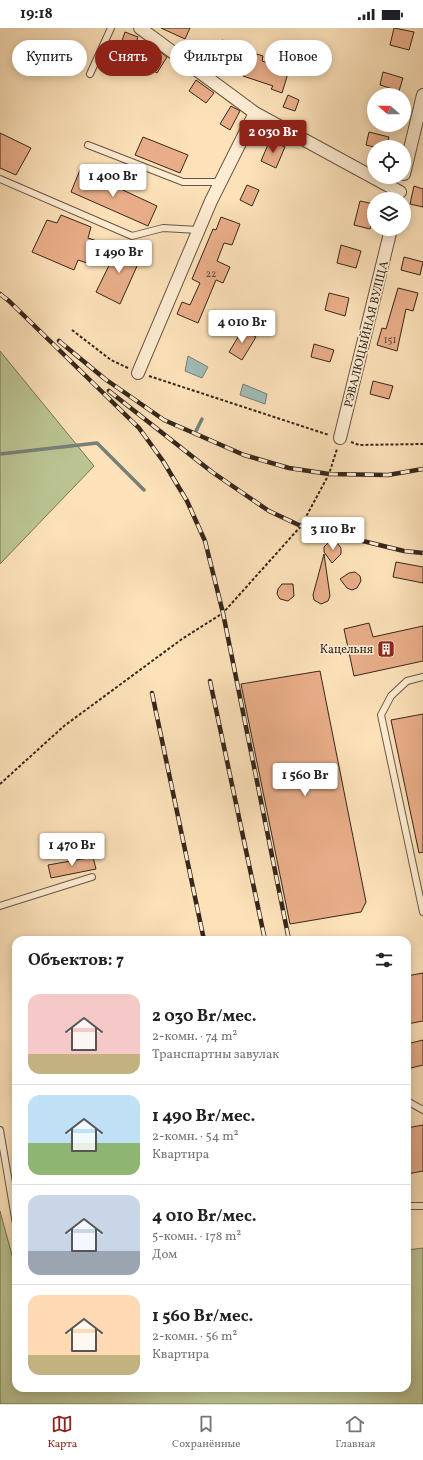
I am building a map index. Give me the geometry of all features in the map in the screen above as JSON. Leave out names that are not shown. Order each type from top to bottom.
[{"type":"street","points":[[140,28],[255,113],[392,192]]},
{"type":"street","points":[[411,146],[423,95]]},
{"type":"street","points":[[138,372],[198,230],[255,113]]},
{"type":"street","name":"РЭВАЛЮЦЫЙНАЯ ВУЛІЦА","points":[[340,438],[389,236]]},
{"type":"lane","points":[[90,74],[111,28]]},
{"type":"lane","points":[[88,145],[183,182],[221,182]]},
{"type":"lane","points":[[0,179],[132,236],[164,228],[198,230]]},
{"type":"lane","points":[[423,677],[408,681],[391,696],[381,715],[423,912]]},
{"type":"lane","points":[[0,906],[92,877]]},
{"type":"lane","points":[[411,1103],[423,1110]]},
{"type":"lane","points":[[0,1130],[12,1200]]},
{"type":"lane","points":[[411,1206],[423,1206]]},
{"type":"path","points":[[72,330],[111,360],[138,372],[359,445],[423,444]]},
{"type":"path","points":[[0,784],[64,726],[182,639],[223,613],[301,526],[329,474],[340,438]]},
{"type":"green space","points":[[0,351],[94,466],[0,564]]},
{"type":"green space","points":[[0,1211],[12,1255],[12,1392],[411,1392],[411,1250],[423,1248],[423,1404],[0,1404]]},
{"type":"water","points":[[188,356],[208,367],[202,378],[185,371]]},
{"type":"water","points":[[243,384],[267,394],[265,404],[240,395]]},
{"type":"building","points":[[161,28],[190,28],[185,39]]},
{"type":"building","points":[[394,28],[414,32],[409,50],[390,45]]},
{"type":"building","points":[[125,32],[138,37],[137,40],[122,40]]},
{"type":"building","points":[[162,53],[167,57],[162,65]]},
{"type":"building","points":[[257,54],[263,56],[262,61],[265,62],[265,76],[287,76],[282,93],[271,89],[273,86],[243,76],[257,76]]},
{"type":"building","points":[[383,72],[403,78],[400,88],[390,88],[380,85]]},
{"type":"building","points":[[196,80],[214,93],[206,103],[189,91]]},
{"type":"building","points":[[288,95],[299,100],[295,111],[283,107]]},
{"type":"building","points":[[231,106],[240,111],[230,130],[220,124]]},
{"type":"building","points":[[369,132],[389,137],[388,140],[367,140]]},
{"type":"building","points":[[0,133],[31,148],[16,175],[0,168]]},
{"type":"building","points":[[143,137],[188,155],[180,173],[135,155]]},
{"type":"building","points":[[270,140],[285,147],[276,168],[261,161]]},
{"type":"building","points":[[80,170],[157,206],[148,226],[71,192]]},
{"type":"building","points":[[247,185],[259,190],[252,206],[240,200]]},
{"type":"building","points":[[414,186],[423,189],[423,207],[411,204]]},
{"type":"building","points":[[360,201],[367,202],[367,228],[354,225]]},
{"type":"building","points":[[61,215],[91,227],[88,238],[97,241],[87,263],[78,260],[74,270],[32,252],[47,220],[57,223]]},
{"type":"building","points":[[221,217],[240,224],[232,245],[224,243],[217,261],[230,267],[223,283],[216,280],[198,323],[177,314],[182,302],[190,305],[200,283],[192,279],[213,229],[216,230]]},
{"type":"building","points":[[119,245],[142,255],[120,304],[96,292]]},
{"type":"building","points":[[341,245],[361,251],[356,268],[337,263]]},
{"type":"building","points":[[404,257],[423,262],[420,275],[401,270]]},
{"type":"building","points":[[398,288],[418,293],[413,311],[406,309],[397,351],[377,345],[382,328],[386,329]]},
{"type":"building","points":[[329,293],[349,298],[345,316],[325,310]]},
{"type":"building","points":[[243,329],[256,337],[242,360],[229,352]]},
{"type":"building","points":[[314,344],[334,350],[330,362],[311,357]]},
{"type":"building","points":[[373,381],[393,386],[389,399],[370,394]]},
{"type":"building","points":[[329,542],[337,543],[341,548],[341,554],[332,563],[324,552],[324,547]]},
{"type":"building","points":[[324,554],[330,596],[328,601],[321,604],[314,600],[313,595]]},
{"type":"building","points":[[396,562],[423,567],[423,583],[393,577]]},
{"type":"building","points":[[355,572],[360,576],[361,581],[357,588],[352,590],[347,588],[340,579],[349,573]]},
{"type":"building","points":[[282,584],[293,584],[294,596],[288,601],[280,599],[277,594],[278,589]]},
{"type":"building","name":"Кацельня","points":[[369,623],[373,637],[423,626],[423,661],[354,676],[344,629]]},
{"type":"building","points":[[320,671],[366,902],[361,912],[290,924],[241,684]]},
{"type":"building","points":[[423,714],[423,852],[419,853],[391,720]]},
{"type":"building","points":[[93,857],[96,869],[51,878],[48,865]]},
{"type":"building","points":[[423,973],[423,1021],[411,1023],[411,975]]},
{"type":"building","points":[[423,1040],[423,1065],[411,1068],[411,1043]]},
{"type":"building","points":[[423,1125],[423,1171],[411,1173],[411,1127]]},
{"type":"waterway","points":[[196,431],[202,419]]},
{"type":"waterway","points":[[0,454],[97,443],[144,490]]},
{"type":"railway","points":[[0,294],[9,301],[139,428],[163,461],[187,501],[205,541],[223,613],[288,936]]},
{"type":"railway","points":[[59,341],[105,379],[164,420],[244,455],[289,468],[329,474],[388,475],[423,469]]},
{"type":"railway","points":[[109,391],[212,472],[269,511],[301,526],[404,551],[423,553]]},
{"type":"railway","points":[[210,681],[264,936]]},
{"type":"railway","points":[[152,693],[203,936]]},
{"type":"place","name":"Кацельня","points":[[386,649]]}]
